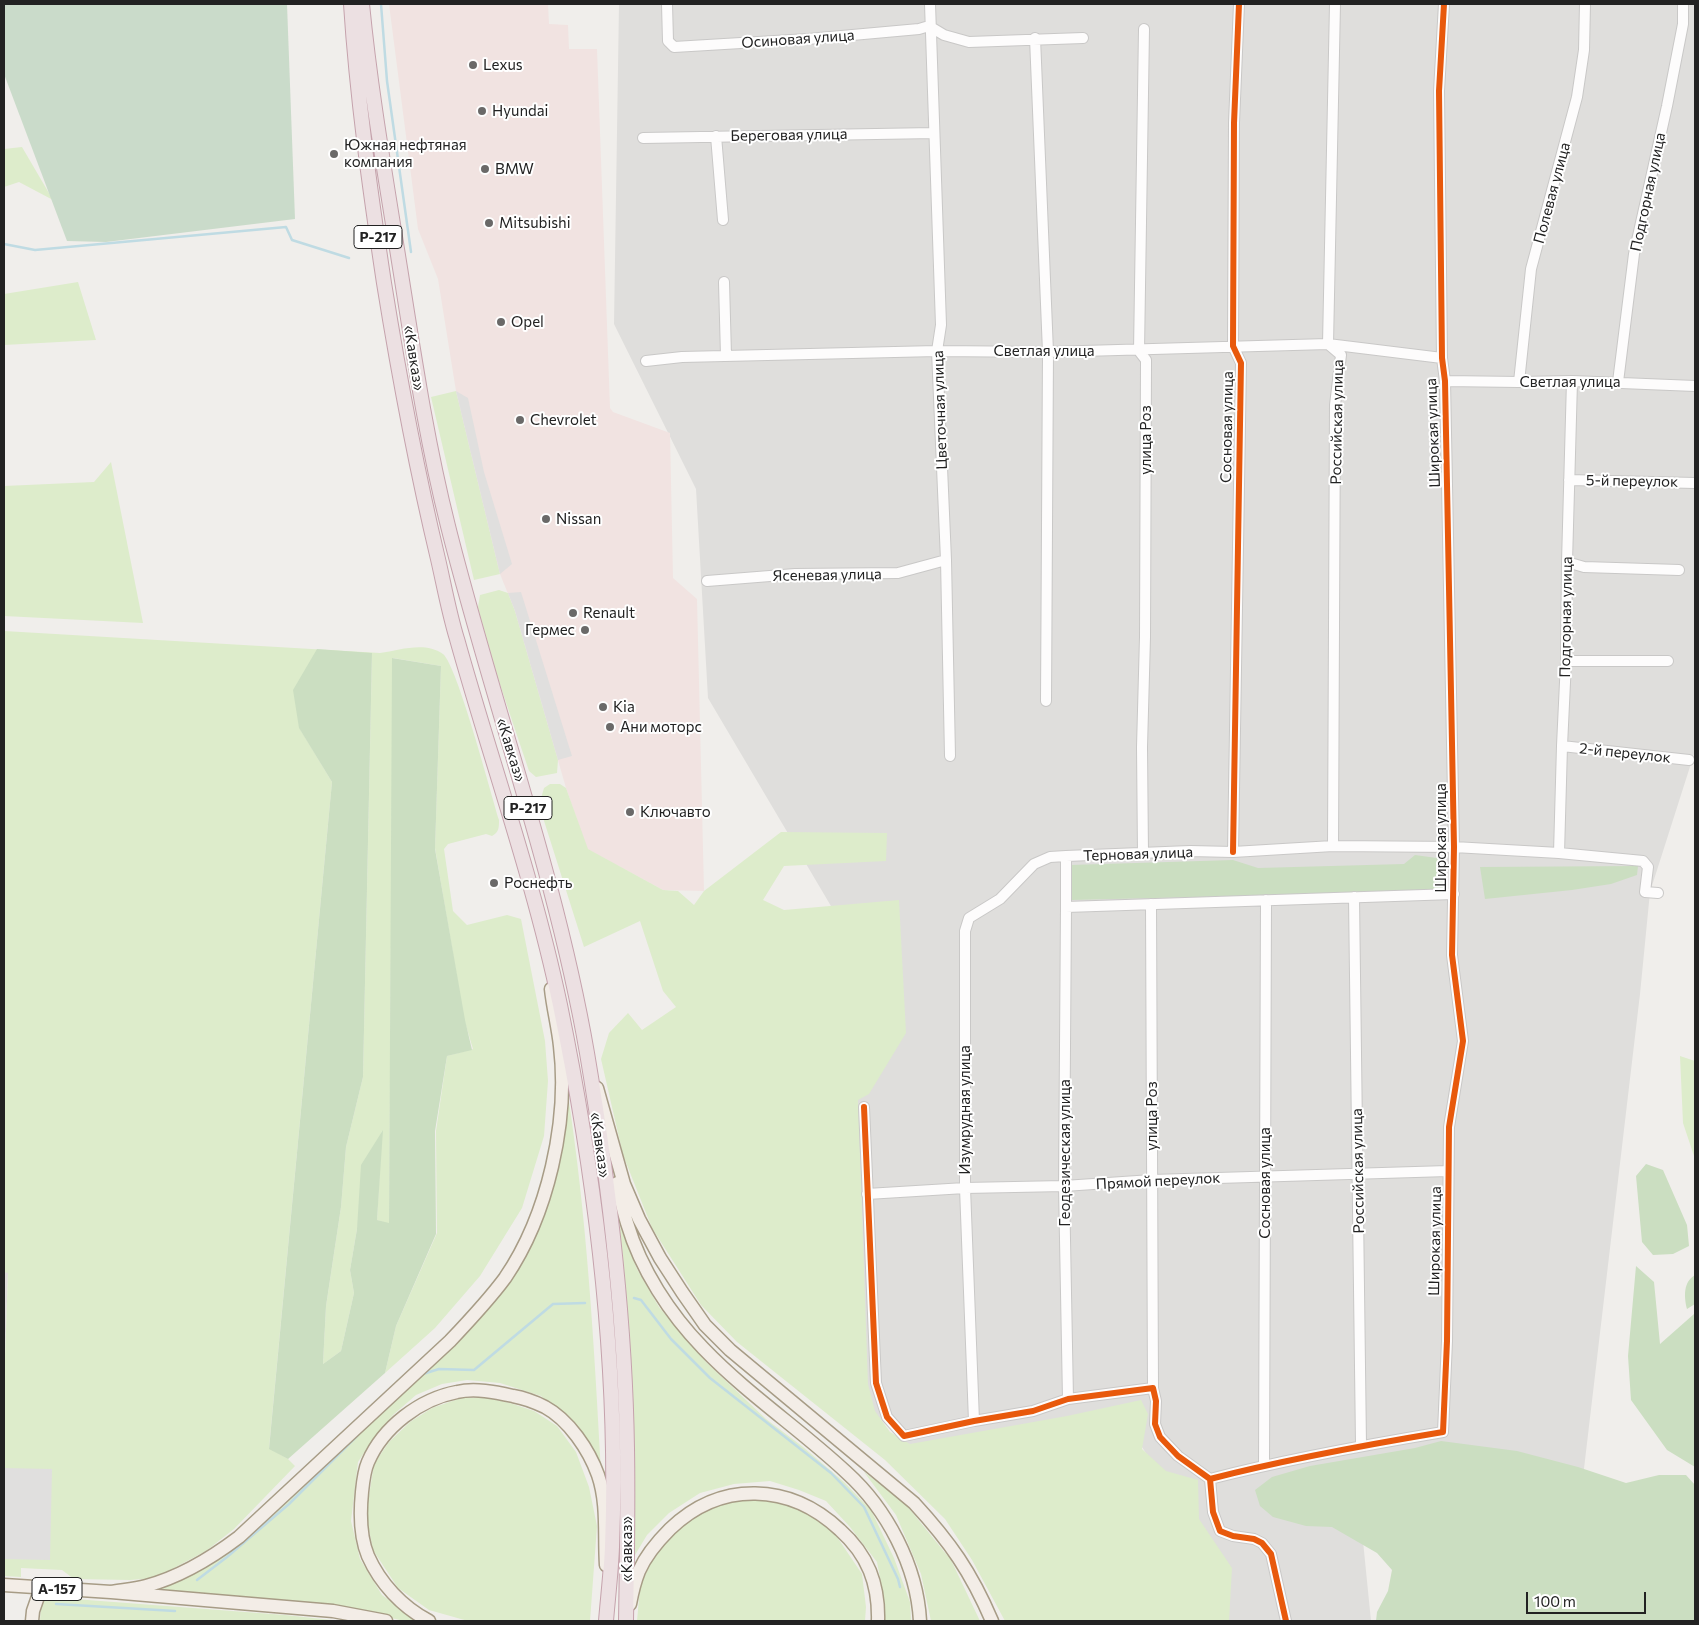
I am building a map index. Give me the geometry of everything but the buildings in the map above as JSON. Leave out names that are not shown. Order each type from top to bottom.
[{"type":"highway","name":"«Кавказ»","points":[[351,4],[361,119],[395,355],[417,469],[456,636],[547,952],[576,1090],[594,1205],[608,1360],[613,1497],[612,1551],[608,1590]]},
{"type":"highway","name":"«Кавказ»","points":[[362,4],[378,129],[419,388],[436,475],[448,527],[549,883],[565,946],[586,1051],[609,1206],[620,1306],[627,1448],[626,1621]]},
{"type":"highway","points":[[434,544],[444,570],[453,606],[459,609],[462,606],[463,600],[449,541],[448,527]]},
{"type":"highway","points":[[501,788],[497,760],[466,655],[468,647],[472,646],[475,651],[491,701],[503,724]]},
{"type":"highway","name":"Р-217","points":[[606,1621],[608,1590]]},
{"type":"main road","points":[[111,1592],[167,1580],[219,1552],[238,1537],[450,1341],[482,1307],[505,1277],[520,1252],[537,1213],[548,1184],[556,1148],[562,1078],[560,1046],[552,1002],[547,952]]},
{"type":"main road","points":[[586,1051],[628,1225],[641,1258],[659,1291],[679,1320],[734,1379],[847,1472],[871,1499],[893,1532],[911,1572],[920,1621]]},
{"type":"main road","points":[[586,1051],[624,1184],[639,1219],[682,1292],[705,1325],[730,1350],[919,1509],[937,1528],[958,1556],[978,1590],[992,1621]]},
{"type":"main road","points":[[428,1621],[395,1597],[368,1555],[362,1531],[361,1504],[363,1480],[367,1463],[379,1443],[394,1426],[424,1404],[440,1396],[458,1391],[494,1392],[526,1399],[546,1408],[573,1433],[598,1475],[604,1500],[608,1590]]},
{"type":"main road","points":[[626,1621],[639,1572],[648,1554],[664,1534],[682,1517],[702,1505],[729,1495],[752,1493],[773,1494],[794,1499],[814,1509],[849,1538],[862,1555],[874,1581],[878,1621]]},
{"type":"main road","name":"А-157","points":[[4,1585],[333,1611],[386,1621]]},
{"type":"main road","points":[[32,1621],[33,1611],[41,1588]]},
{"type":"street","name":"Осиновая улица","points":[[667,4],[668,41],[674,47],[910,30],[929,26]]},
{"type":"street","name":"Цветочная улица","points":[[930,4],[929,26],[941,324],[936,351],[946,560],[950,756]]},
{"type":"street","name":"Сосновая улица","points":[[1233,852],[1240,363],[1233,346],[1234,123],[1239,4]]},
{"type":"street","name":"Российская улица","points":[[1333,846],[1336,405],[1341,355],[1328,344],[1335,4]]},
{"type":"street","name":"Широкая улица","points":[[1210,1479],[1264,1465],[1443,1432],[1449,1126],[1463,1041],[1452,955],[1454,848],[1442,358],[1439,91],[1444,4]]},
{"type":"street","name":"Полевая улица","points":[[1519,382],[1531,269],[1577,97],[1584,50],[1585,4]]},
{"type":"street","name":"Подгорная улица","points":[[1618,382],[1634,254],[1667,106],[1683,24],[1683,4]]},
{"type":"street","points":[[929,26],[944,35],[969,42],[1035,38],[1083,38]]},
{"type":"street","name":"улица Роз","points":[[1143,854],[1142,747],[1145,637],[1146,360],[1139,350],[1144,29]]},
{"type":"street","points":[[1035,38],[1048,352],[1046,701]]},
{"type":"street","name":"Береговая улица","points":[[643,138],[934,132]]},
{"type":"street","points":[[716,136],[723,220]]},
{"type":"street","points":[[724,282],[726,356]]},
{"type":"street","name":"Светлая улица","points":[[646,361],[682,357],[936,351],[1048,352],[1328,344],[1442,358]]},
{"type":"street","name":"Светлая улица","points":[[1444,381],[1572,381],[1695,386]]},
{"type":"street","name":"Подгорная улица","points":[[1559,853],[1566,661],[1572,381]]},
{"type":"street","name":"5-й переулок","points":[[1569,480],[1695,483]]},
{"type":"street","name":"Ясеневая улица","points":[[707,581],[795,574],[898,573],[946,560]]},
{"type":"street","points":[[1567,562],[1584,567],[1679,570]]},
{"type":"street","points":[[1566,661],[1668,661]]},
{"type":"street","name":"2-й переулок","points":[[1562,746],[1689,760]]},
{"type":"street","name":"Терновая улица","points":[[1066,907],[1066,856],[1190,851],[1233,852],[1333,846],[1454,848],[1559,853],[1643,861],[1648,867],[1645,892],[1658,894]]},
{"type":"street","name":"Изумрудная улица","points":[[974,1421],[965,1188],[965,931],[969,918],[1000,898],[1034,864],[1050,857],[1066,856]]},
{"type":"street","points":[[1066,907],[1454,894]]},
{"type":"street","name":"Российская улица","points":[[1354,897],[1361,1446]]},
{"type":"street","name":"Сосновая улица","points":[[1264,1465],[1266,900]]},
{"type":"street","name":"улица Роз","points":[[1151,904],[1153,1388],[1156,1401],[1155,1424],[1160,1437],[1178,1456],[1210,1479]]},
{"type":"street","name":"Геодезическая улица","points":[[1066,907],[1064,1186],[1068,1399]]},
{"type":"street","points":[[864,1107],[876,1383],[887,1417],[904,1436],[1033,1411],[1068,1399],[1153,1388]]},
{"type":"street","name":"Прямой переулок","points":[[867,1194],[965,1188],[1064,1186],[1152,1180],[1448,1171]]},
{"type":"street","points":[[1210,1479],[1213,1512],[1220,1531],[1233,1536],[1254,1539],[1262,1543],[1271,1554],[1286,1621]]},
{"type":"shaded area","points":[[389,4],[548,4],[549,24],[568,25],[569,49],[597,49],[610,408],[613,412],[670,433],[673,578],[697,599],[704,891],[663,890],[587,849],[566,788],[515,611],[500,574],[456,391],[438,279],[418,229]]},
{"type":"shaded area","points":[[619,4],[1695,4],[1695,751],[1650,892],[1640,994],[1583,1477],[1355,1461],[1371,1621],[1203,1621],[1172,1494],[1119,1411],[924,1459],[849,1391],[854,945],[708,698],[696,489],[614,324]]},
{"type":"shaded area","points":[[456,391],[468,398],[484,472],[512,564],[500,574]]},
{"type":"shaded area","points":[[521,592],[572,756],[558,760],[515,611],[508,593]]},
{"type":"shaded area","points":[[4,1272],[8,1272],[4,1385]]},
{"type":"shaded area","points":[[4,1468],[52,1469],[50,1560],[4,1559]]},
{"type":"green space","points":[[4,4],[287,4],[295,219],[106,242],[67,241],[4,74]]},
{"type":"green space","points":[[22,147],[53,200],[19,182],[4,187],[4,149]]},
{"type":"green space","points":[[78,282],[96,340],[4,345],[4,294]]},
{"type":"green space","points":[[456,391],[500,574],[474,580],[431,397]]},
{"type":"green space","points":[[111,462],[143,623],[4,616],[4,486],[94,482]]},
{"type":"green space","points":[[499,590],[508,593],[515,611],[558,760],[557,773],[536,777],[529,771],[479,622],[478,607],[480,595]]},
{"type":"green space","points":[[4,631],[380,653],[420,647],[436,650],[443,654],[457,681],[499,820],[498,830],[492,836],[486,834],[448,844],[444,849],[453,911],[467,925],[507,915],[521,919],[545,1041],[548,1081],[544,1136],[522,1208],[480,1276],[435,1328],[385,1373],[396,1326],[437,1233],[436,1131],[447,1056],[473,1049],[464,1019],[435,848],[441,666],[393,658],[389,1224],[377,1220],[382,1131],[357,1229],[350,1270],[354,1293],[341,1351],[323,1364],[326,1306],[341,1207],[346,1147],[363,1077],[372,653],[300,729],[332,782],[269,1448],[288,1459],[295,1466],[234,1529],[206,1551],[155,1578],[130,1580],[74,1579],[62,1570],[21,1568],[21,1577],[4,1576],[4,1385],[8,1273],[4,1272]]},
{"type":"green space","points":[[317,649],[372,653],[363,1077],[346,1147],[341,1207],[326,1306],[323,1364],[341,1351],[354,1293],[350,1270],[357,1229],[361,1165],[383,1130],[377,1220],[389,1223],[392,658],[441,666],[435,849],[472,1050],[447,1056],[435,1131],[436,1234],[396,1326],[385,1373],[288,1459],[269,1449],[332,782],[299,728],[293,690]]},
{"type":"green space","points":[[550,784],[560,784],[566,788],[588,849],[663,890],[678,891],[694,905],[704,891],[781,832],[887,833],[886,861],[784,866],[763,900],[784,910],[899,900],[906,1033],[869,1094],[858,1100],[868,1384],[875,1411],[890,1432],[910,1444],[1067,1416],[1141,1400],[1148,1414],[1142,1449],[1166,1471],[1198,1480],[1199,1519],[1232,1568],[1229,1621],[1005,1621],[972,1560],[945,1519],[885,1460],[737,1342],[701,1305],[652,1228],[623,1155],[601,1059],[609,1033],[628,1013],[642,1030],[676,1007],[663,991],[640,921],[584,947],[539,805],[544,788]]},
{"type":"green space","points":[[1415,855],[1444,859],[1445,891],[1071,900],[1070,865],[1233,860],[1258,868],[1404,864]]},
{"type":"green space","points":[[1638,866],[1637,875],[1611,884],[1485,899],[1480,867]]},
{"type":"green space","points":[[1680,1056],[1695,1061],[1695,1159],[1683,1123]]},
{"type":"green space","points":[[567,1089],[585,1232],[601,1472],[570,1422],[541,1396],[500,1383],[467,1380],[442,1384],[416,1395],[393,1415],[375,1436],[358,1462],[351,1521],[360,1559],[382,1595],[418,1621],[404,1621],[370,1613],[160,1590],[186,1576],[482,1313],[544,1211]]},
{"type":"green space","points":[[1646,1164],[1663,1170],[1687,1225],[1689,1246],[1673,1254],[1653,1255],[1642,1242],[1636,1176]]},
{"type":"green space","points":[[617,1219],[637,1269],[659,1307],[706,1362],[766,1419],[844,1482],[871,1510],[894,1558],[910,1602],[911,1621],[884,1621],[884,1599],[877,1562],[850,1527],[826,1501],[770,1481],[734,1484],[700,1493],[669,1513],[647,1535],[632,1560]]},
{"type":"green space","points":[[1636,1266],[1654,1282],[1660,1344],[1694,1314],[1695,1316],[1695,1467],[1667,1450],[1631,1400],[1628,1356]]},
{"type":"green space","points":[[1695,1275],[1695,1304],[1687,1309],[1685,1300],[1686,1286]]},
{"type":"green space","points":[[461,1398],[488,1398],[534,1411],[557,1426],[576,1452],[589,1487],[597,1526],[590,1621],[468,1621],[429,1610],[398,1588],[373,1550],[366,1515],[374,1464],[389,1442],[410,1422],[432,1408]]},
{"type":"green space","points":[[1441,1441],[1517,1451],[1578,1467],[1626,1483],[1659,1475],[1686,1475],[1695,1485],[1695,1621],[1376,1621],[1377,1612],[1388,1591],[1392,1570],[1377,1553],[1332,1527],[1306,1526],[1273,1517],[1260,1506],[1255,1490],[1272,1477],[1310,1466],[1415,1448]]},
{"type":"green space","points":[[864,1472],[903,1501],[951,1560],[980,1621],[931,1621],[921,1574],[896,1515]]},
{"type":"green space","points":[[769,1496],[802,1509],[831,1528],[862,1574],[866,1607],[865,1621],[637,1621],[640,1587],[652,1559],[674,1527],[733,1498]]},
{"type":"green space","points":[[48,1597],[341,1621],[40,1621],[41,1604]]},
{"type":"waterway","points":[[381,4],[387,81],[411,252]]},
{"type":"waterway","points":[[4,244],[35,250],[286,227],[292,240],[349,258]]},
{"type":"waterway","points":[[634,1298],[641,1300],[671,1339],[710,1378],[831,1473],[864,1507],[900,1587]]},
{"type":"waterway","points":[[423,1374],[439,1369],[474,1370],[553,1304],[585,1303]]},
{"type":"waterway","points":[[197,1580],[289,1504],[357,1436]]},
{"type":"waterway","points":[[56,1604],[175,1611]]},
{"type":"cycle path","points":[[1233,852],[1241,363],[1233,346],[1234,123],[1239,4]]},
{"type":"cycle path","points":[[1210,1479],[1326,1453],[1443,1432],[1447,1341],[1449,1127],[1463,1041],[1452,955],[1454,847],[1445,381],[1442,358],[1439,91],[1444,4]]},
{"type":"cycle path","points":[[864,1107],[876,1383],[887,1417],[904,1436],[1033,1411],[1068,1399],[1153,1388],[1156,1401],[1155,1424],[1160,1437],[1178,1456],[1210,1479],[1213,1512],[1220,1531],[1233,1536],[1254,1539],[1262,1543],[1271,1554],[1286,1621]]},
{"type":"place","name":"Lexus","points":[[473,65]]},
{"type":"place","name":"Hyundai","points":[[482,111]]},
{"type":"place","name":"Южная нефтяная компания","points":[[334,154]]},
{"type":"place","name":"BMW","points":[[485,169]]},
{"type":"place","name":"Mitsubishi","points":[[489,223]]},
{"type":"place","name":"Opel","points":[[501,322]]},
{"type":"place","name":"Chevrolet","points":[[520,420]]},
{"type":"place","name":"Nissan","points":[[546,519]]},
{"type":"place","name":"Renault","points":[[573,613]]},
{"type":"place","name":"Гермес","points":[[585,630]]},
{"type":"place","name":"Kia","points":[[603,707]]},
{"type":"place","name":"Ани моторс","points":[[610,727]]},
{"type":"place","name":"Ключавто","points":[[630,812]]},
{"type":"place","name":"Роснефть","points":[[494,883]]}]
